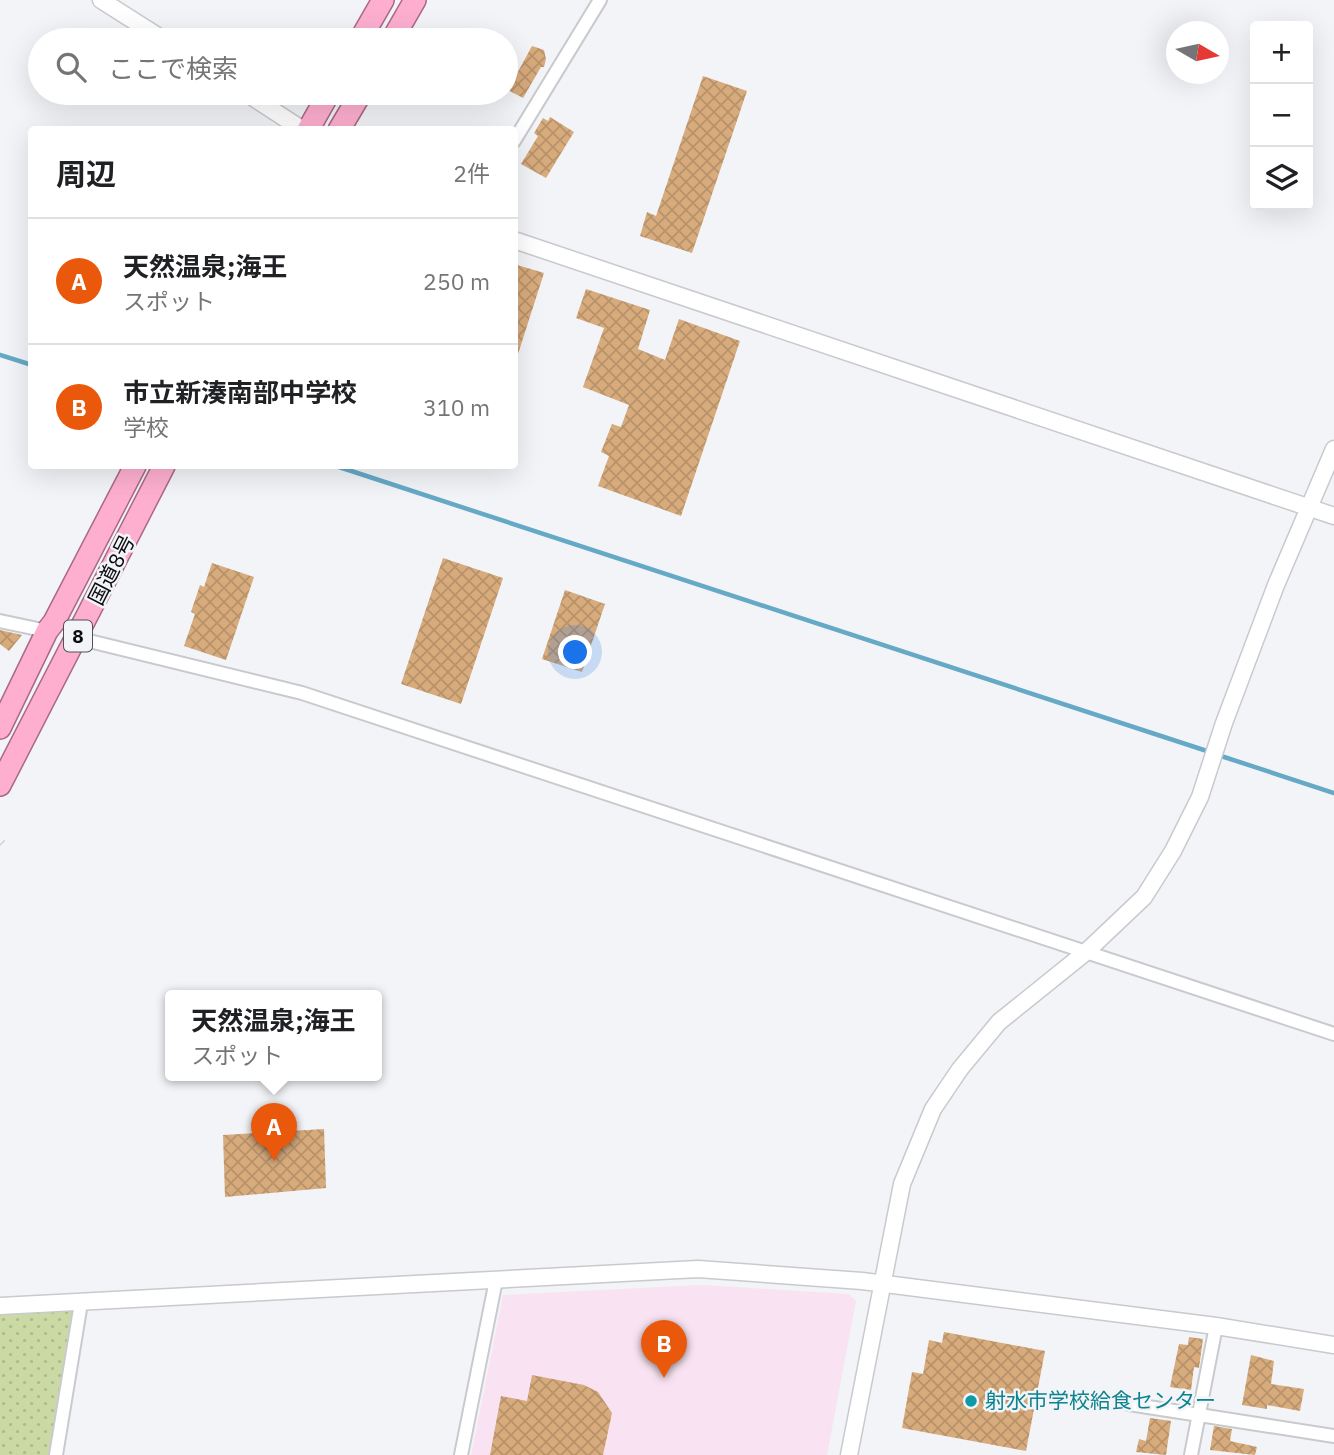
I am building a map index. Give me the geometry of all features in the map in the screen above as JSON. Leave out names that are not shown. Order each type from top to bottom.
[{"type":"highway","points":[[367,28],[383,0]]},
{"type":"highway","points":[[399,28],[415,0]]},
{"type":"highway","points":[[308,126],[322,105]]},
{"type":"highway","points":[[341,126],[354,105]]},
{"type":"highway","name":"国道8号","points":[[0,728],[47,631],[133,469]]},
{"type":"highway","name":"国道8号","points":[[0,785],[162,469]]},
{"type":"highway","name":"8","points":[[0,799],[31,723]]},
{"type":"street","points":[[101,0],[145,28]]},
{"type":"street","points":[[518,134],[600,0]]},
{"type":"street","points":[[265,105],[300,126]]},
{"type":"street","points":[[518,241],[1334,516]]},
{"type":"street","points":[[849,1455],[902,1184],[933,1109],[960,1069],[999,1022],[1086,952],[1144,897],[1173,851],[1199,797],[1276,585],[1334,449]]},
{"type":"street","points":[[0,621],[47,631]]},
{"type":"street","points":[[77,638],[302,693],[1334,1034]]},
{"type":"street","points":[[0,1306],[698,1269],[807,1275],[883,1284],[1216,1326],[1334,1345]]},
{"type":"street","points":[[461,1455],[496,1280]]},
{"type":"street","points":[[56,1455],[81,1303]]},
{"type":"street","points":[[1191,1455],[1216,1326]]},
{"type":"street","points":[[1129,1404],[1334,1436]]},
{"type":"shaded area","points":[[700,1285],[849,1294],[856,1301],[827,1455],[471,1455],[503,1295]]},
{"type":"green space","points":[[75,1308],[49,1455],[0,1455],[0,1310]]},
{"type":"building","points":[[532,46],[544,50],[544,67],[541,67],[523,98],[518,95],[518,72]]},
{"type":"building","points":[[703,76],[747,91],[692,253],[640,236],[647,212],[656,216]]},
{"type":"building","points":[[550,117],[574,132],[546,178],[521,164],[538,136],[534,133],[543,118],[548,121]]},
{"type":"building","points":[[518,265],[544,273],[518,354]]},
{"type":"building","points":[[586,289],[650,310],[638,349],[665,360],[679,319],[740,341],[681,516],[598,486],[609,456],[601,452],[612,424],[621,427],[629,405],[583,387],[604,328],[576,318]]},
{"type":"building","points":[[443,558],[503,578],[461,704],[401,684]]},
{"type":"building","points":[[212,563],[254,577],[226,660],[184,646],[195,614],[191,612],[200,585],[204,587]]},
{"type":"building","points":[[565,590],[605,604],[582,672],[542,659]]},
{"type":"building","points":[[0,630],[22,635],[9,651],[0,644]]},
{"type":"building","points":[[324,1129],[326,1188],[225,1197],[223,1135]]},
{"type":"building","name":"射水市学校給食センター","points":[[944,1332],[1045,1351],[1026,1451],[902,1428],[912,1372],[923,1374],[929,1340],[942,1343]]},
{"type":"building","points":[[1189,1337],[1203,1339],[1199,1368],[1194,1367],[1191,1390],[1170,1387],[1179,1344],[1188,1345]]},
{"type":"building","points":[[1251,1355],[1274,1361],[1271,1384],[1304,1389],[1300,1411],[1267,1405],[1267,1409],[1242,1405]]},
{"type":"building","points":[[532,1375],[584,1385],[598,1392],[612,1413],[603,1455],[490,1455],[501,1396],[527,1401]]},
{"type":"building","points":[[1150,1418],[1171,1421],[1166,1455],[1136,1452],[1139,1439],[1146,1441]]},
{"type":"building","points":[[1214,1426],[1232,1429],[1230,1441],[1257,1447],[1255,1455],[1210,1450]]},
{"type":"waterway","points":[[0,355],[28,364]]},
{"type":"waterway","points":[[345,469],[1210,752]]},
{"type":"waterway","points":[[1218,755],[1334,793]]},
{"type":"place","name":"天然温泉;海王","points":[[274,1161]]},
{"type":"place","name":"市立新湊南部中学校","points":[[664,1378]]},
{"type":"place","name":"射水市学校給食センター","points":[[971,1401]]}]
